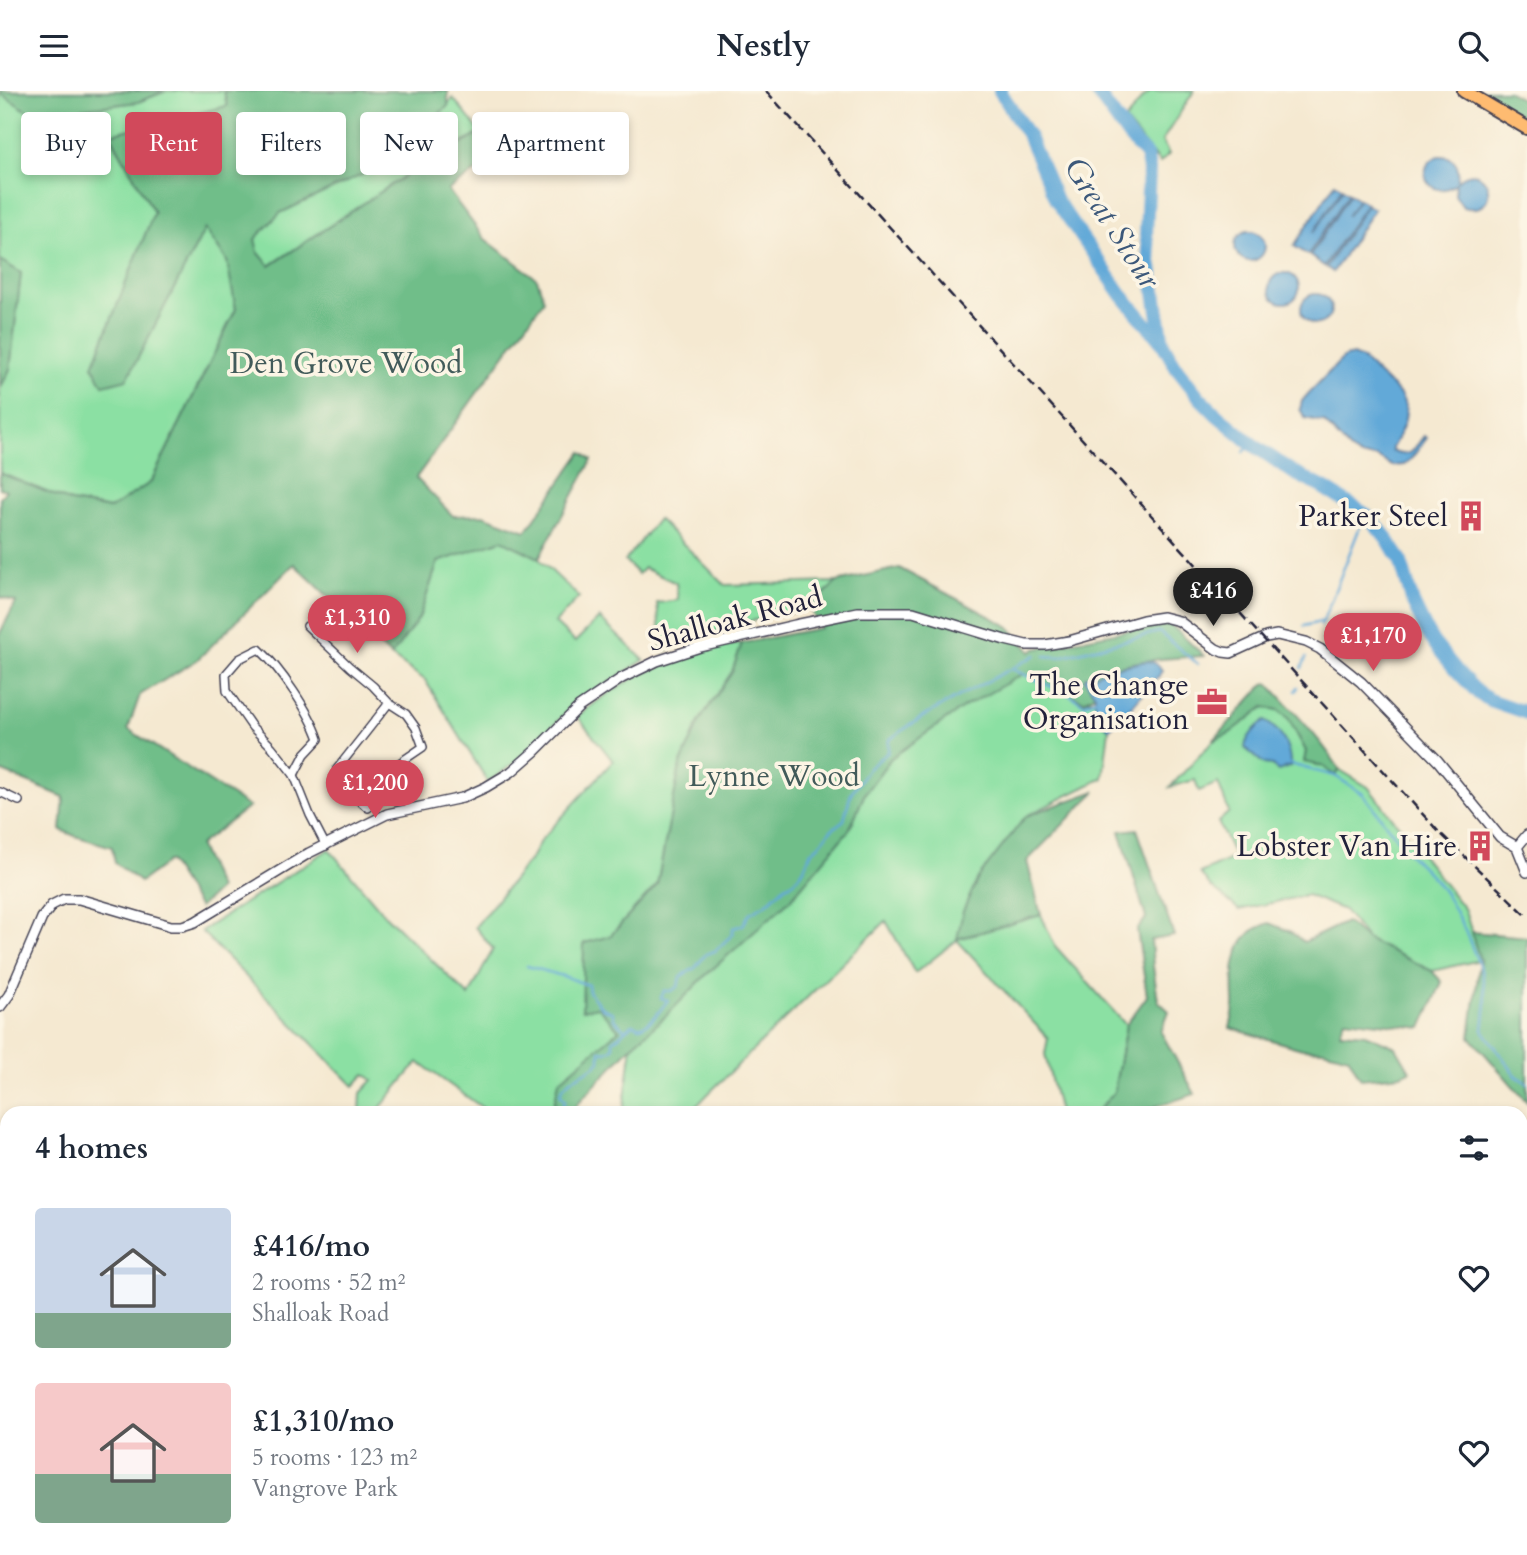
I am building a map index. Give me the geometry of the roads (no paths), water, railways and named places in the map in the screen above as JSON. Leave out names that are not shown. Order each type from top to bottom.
[{"type":"highway","points":[[1464,91],[1527,128]]},
{"type":"street","name":"Shalloak Road","points":[[0,1007],[9,995],[42,918],[52,905],[64,899],[79,899],[171,926],[195,922],[298,859],[387,814],[462,798],[504,777],[535,751],[579,707],[622,678],[657,661],[700,647],[858,613],[913,612],[1004,641],[1026,645],[1069,641],[1163,617],[1179,621],[1223,652],[1231,653],[1266,637],[1277,635],[1306,642],[1320,649],[1361,682],[1438,761],[1500,837],[1517,847]]},
{"type":"street","points":[[307,626],[389,703],[406,714],[424,747],[379,777],[369,792],[370,823]]},
{"type":"street","points":[[294,775],[305,754],[319,739],[316,727],[298,698],[259,649],[239,659],[226,674],[227,691],[252,727],[294,775],[326,846]]},
{"type":"street","points":[[368,808],[353,795],[337,769],[389,703]]},
{"type":"street","points":[[0,793],[19,801]]},
{"type":"street","points":[[1527,835],[1517,847],[1527,872]]},
{"type":"water","points":[[1445,156],[1456,163],[1457,181],[1468,175],[1478,175],[1484,180],[1488,196],[1484,204],[1476,208],[1463,207],[1455,195],[1456,183],[1447,188],[1432,187],[1425,175],[1426,168],[1430,161]]},
{"type":"water","points":[[1335,183],[1342,188],[1313,233],[1343,189],[1349,193],[1308,255],[1294,246]]},
{"type":"water","points":[[1350,194],[1358,199],[1347,216],[1359,199],[1366,204],[1324,266],[1310,256]]},
{"type":"water","points":[[1367,205],[1374,209],[1333,272],[1326,267]]},
{"type":"water","points":[[1250,231],[1261,235],[1265,246],[1261,257],[1250,261],[1239,257],[1235,246],[1239,235]]},
{"type":"water","points":[[1284,273],[1295,277],[1299,288],[1295,299],[1284,303],[1273,299],[1269,288],[1273,277]]},
{"type":"water","points":[[1316,294],[1327,298],[1331,309],[1327,320],[1316,324],[1305,320],[1301,309],[1305,298]]},
{"type":"water","points":[[1353,355],[1368,364],[1395,389],[1405,405],[1405,419],[1392,451],[1408,453],[1424,436],[1427,438],[1404,465],[1392,466],[1377,457],[1361,457],[1351,451],[1324,422],[1305,418],[1300,409],[1302,401],[1339,362]]},
{"type":"water","points":[[1146,661],[1156,663],[1162,671],[1109,729],[1095,709],[1095,695],[1084,679],[1103,670]]},
{"type":"water","points":[[1265,721],[1276,729],[1287,746],[1290,766],[1282,770],[1277,771],[1272,765],[1264,764],[1245,748],[1252,733]]},
{"type":"waterway","name":"Great Stour","points":[[1000,91],[1029,137],[1056,200],[1122,295],[1163,344],[1177,369],[1200,398],[1252,444],[1294,473],[1365,514],[1385,536],[1400,559],[1413,603],[1433,642],[1479,694],[1527,713]]},
{"type":"waterway","name":"Great Stour","points":[[1096,91],[1129,137],[1146,155],[1149,169],[1146,235],[1163,343]]},
{"type":"waterway","points":[[1244,452],[1252,444]]},
{"type":"waterway","points":[[1321,626],[1365,514]]},
{"type":"waterway","points":[[1304,626],[1324,621]]},
{"type":"waterway","points":[[1045,656],[1059,657],[1159,632],[1198,664]]},
{"type":"waterway","points":[[527,966],[588,985],[589,992],[602,1008],[613,1013],[613,1018],[625,1030],[633,1024],[640,1027],[645,1025],[668,1000],[661,998],[664,991],[678,987],[680,977],[695,968],[706,954],[715,951],[733,934],[733,928],[743,925],[750,913],[794,882],[805,867],[811,852],[844,820],[851,793],[868,769],[888,752],[889,740],[942,706],[1036,655]]},
{"type":"waterway","points":[[1302,668],[1306,658]]},
{"type":"waterway","points":[[1012,669],[1084,704],[1096,699]]},
{"type":"waterway","points":[[1296,691],[1298,687]]},
{"type":"waterway","points":[[1290,764],[1335,776],[1363,794],[1405,849],[1435,880],[1465,930],[1482,972],[1486,1002],[1483,1030],[1516,1076],[1527,1083]]},
{"type":"waterway","points":[[563,1106],[565,1101],[560,1094],[563,1088],[595,1066],[600,1061],[600,1051],[606,1052],[613,1048],[613,1040],[625,1030]]},
{"type":"railway","points":[[766,91],[1438,831],[1527,916]]},
{"type":"place","name":"Parker Steel","points":[[1471,516]]},
{"type":"place","name":"The Change Organisation","points":[[1212,702]]},
{"type":"place","name":"Lobster Van Hire","points":[[1480,846]]},
{"type":"park label","name":"Den Grove Wood","points":[[346,363]]},
{"type":"park label","name":"Lynne Wood","points":[[774,776]]}]
